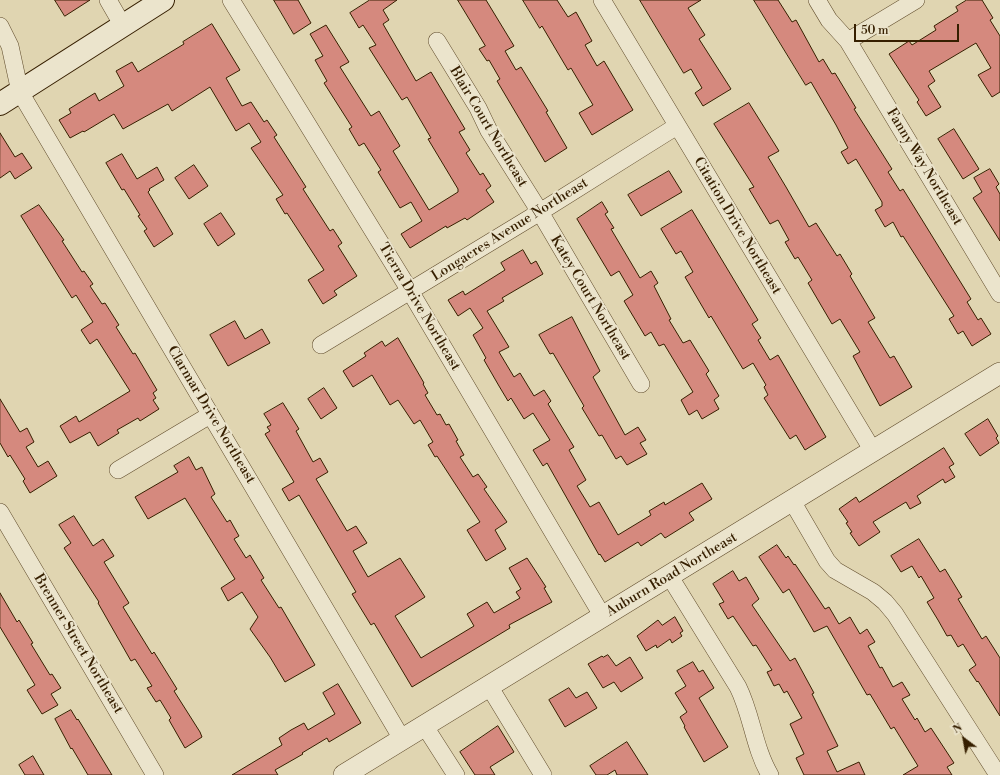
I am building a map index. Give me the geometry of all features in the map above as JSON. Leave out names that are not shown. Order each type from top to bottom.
[{"type":"main road","points":[[0,104],[163,0]]},
{"type":"street","points":[[108,0],[123,26]]},
{"type":"street","name":"Tierra Drive Northeast","points":[[231,0],[410,291],[603,617]]},
{"type":"street","name":"Citation Drive Northeast","points":[[602,0],[873,451]]},
{"type":"street","name":"Fanny Way Northeast","points":[[817,0],[829,20],[848,40],[1000,294]]},
{"type":"street","points":[[848,40],[916,0]]},
{"type":"street","name":"Clarmar Drive Northeast","points":[[0,26],[10,46],[20,92],[402,739]]},
{"type":"street","name":"Blair Court Northeast","points":[[437,41],[478,108],[489,131],[540,212]]},
{"type":"street","name":"Longacres Avenue Northeast","points":[[321,345],[540,212],[677,126]]},
{"type":"street","name":"Katey Court Northeast","points":[[540,212],[641,384]]},
{"type":"street","name":"Auburn Road Northeast","points":[[344,775],[1000,374]]},
{"type":"street","points":[[118,470],[210,415]]},
{"type":"street","points":[[792,501],[827,561],[835,570],[873,592],[885,602],[895,614],[998,775]]},
{"type":"street","name":"Brenner Street Northeast","points":[[0,512],[155,775]]},
{"type":"street","points":[[670,577],[740,692],[745,702],[762,761],[770,775]]},
{"type":"street","points":[[488,686],[543,775]]},
{"type":"street","points":[[424,725],[456,775]]},
{"type":"building","points":[[55,0],[90,0],[65,16]]},
{"type":"building","points":[[274,0],[298,0],[311,23],[294,34]]},
{"type":"building","points":[[370,0],[397,0],[383,10],[389,20],[383,24],[416,81],[431,72],[465,129],[459,132],[470,150],[466,153],[480,175],[483,173],[491,186],[486,190],[494,202],[467,220],[465,218],[447,228],[446,226],[410,248],[401,234],[422,221],[411,202],[400,208],[378,172],[381,170],[364,143],[359,146],[349,129],[352,127],[324,83],[327,81],[315,60],[323,56],[310,34],[326,25],[349,62],[340,67],[371,116],[379,111],[400,146],[393,151],[429,210],[458,192],[458,189],[428,139],[431,138],[407,97],[402,100],[369,48],[376,45],[363,25],[359,28],[350,13]]},
{"type":"building","points":[[458,0],[486,0],[514,46],[505,51],[516,70],[521,67],[548,111],[546,112],[567,148],[545,162],[497,81],[500,79],[489,60],[487,61],[479,49],[485,46]]},
{"type":"building","points":[[523,0],[557,0],[568,17],[576,12],[592,41],[585,45],[597,66],[604,61],[633,110],[592,135],[579,113],[593,105],[571,68],[568,70],[542,26],[540,28]]},
{"type":"building","points":[[640,0],[701,0],[688,8],[705,35],[699,39],[731,89],[703,106],[695,93],[702,88],[691,69],[684,73]]},
{"type":"building","points":[[754,0],[778,0],[792,22],[796,20],[819,62],[823,59],[832,74],[835,73],[856,108],[854,109],[892,169],[888,172],[900,191],[903,189],[971,299],[967,302],[978,320],[981,318],[991,334],[972,346],[963,331],[958,334],[949,319],[954,316],[903,236],[901,237],[893,222],[885,227],[875,210],[882,206],[882,202],[856,159],[848,164],[841,152],[848,148],[836,125],[811,82],[806,85]]},
{"type":"building","points":[[967,0],[982,0],[993,18],[990,20],[1000,36],[1000,92],[992,97],[978,75],[991,68],[976,43],[929,71],[935,81],[928,86],[941,107],[926,116],[917,102],[919,100],[889,54],[909,41],[912,45],[936,30],[934,26],[958,11],[956,7]]},
{"type":"building","points":[[212,24],[240,70],[226,78],[242,106],[251,102],[264,122],[267,120],[277,135],[274,137],[306,187],[303,189],[330,231],[333,229],[342,243],[338,246],[357,276],[334,291],[337,295],[323,304],[308,280],[324,270],[287,213],[285,214],[276,199],[283,195],[251,148],[261,142],[249,123],[236,131],[210,87],[172,111],[168,104],[123,129],[114,114],[84,132],[83,131],[70,138],[59,120],[71,113],[69,109],[95,93],[99,101],[124,86],[116,71],[132,62],[138,72],[184,44],[183,42]]},
{"type":"building","points":[[749,103],[779,151],[768,157],[809,227],[816,223],[837,256],[840,254],[852,274],[850,276],[875,318],[868,322],[890,358],[894,356],[912,387],[880,406],[853,356],[860,352],[840,319],[832,324],[808,283],[812,280],[798,257],[795,259],[785,242],[789,240],[778,220],[770,224],[749,189],[754,187],[714,124]]},
{"type":"building","points":[[954,129],[979,169],[963,179],[938,139]]},
{"type":"building","points":[[0,133],[15,157],[22,153],[32,168],[15,179],[10,171],[0,178]]},
{"type":"building","points":[[122,154],[137,179],[157,167],[164,180],[149,189],[150,190],[148,192],[173,234],[154,247],[144,231],[147,229],[138,216],[140,215],[124,189],[122,190],[106,163]]},
{"type":"building","points":[[194,165],[208,186],[189,199],[175,178]]},
{"type":"building","points":[[990,169],[999,184],[996,187],[1000,194],[1000,241],[973,198],[982,192],[974,178]]},
{"type":"building","points":[[669,171],[682,192],[641,216],[628,195]]},
{"type":"building","points":[[602,202],[608,212],[605,214],[614,228],[611,229],[640,278],[651,271],[658,283],[654,286],[671,319],[669,320],[683,343],[690,340],[709,371],[706,374],[719,396],[714,400],[719,409],[702,419],[697,410],[689,415],[681,400],[693,392],[664,344],[659,346],[651,332],[645,336],[624,301],[633,295],[619,271],[611,276],[577,219]]},
{"type":"building","points":[[39,205],[64,240],[62,241],[82,272],[84,271],[93,284],[90,286],[102,304],[105,303],[119,325],[116,327],[133,354],[135,353],[157,390],[153,393],[156,398],[153,400],[159,409],[140,421],[138,418],[117,430],[119,433],[98,446],[90,432],[70,443],[60,426],[76,416],[79,422],[130,391],[97,339],[90,344],[81,330],[93,322],[76,295],[72,298],[21,216]]},
{"type":"building","points":[[692,210],[758,320],[752,324],[761,338],[758,340],[770,360],[778,355],[826,437],[805,450],[796,435],[790,439],[764,398],[768,395],[764,387],[766,385],[753,363],[743,369],[711,316],[709,318],[685,277],[693,272],[681,251],[676,254],[661,229]]},
{"type":"building","points":[[221,213],[235,234],[218,246],[204,224]]},
{"type":"building","points":[[523,250],[531,264],[536,261],[543,274],[502,298],[504,301],[487,311],[509,347],[499,352],[514,377],[520,373],[534,396],[544,390],[551,401],[548,404],[574,447],[569,450],[586,480],[577,486],[590,507],[599,502],[618,535],[651,515],[649,511],[664,502],[665,505],[702,483],[712,499],[689,513],[694,520],[665,538],[661,533],[641,546],[638,542],[605,562],[600,554],[599,555],[547,463],[543,466],[533,450],[550,440],[533,413],[524,419],[511,398],[508,401],[484,360],[486,358],[473,335],[483,328],[470,308],[458,316],[448,300],[463,291],[465,295],[505,270],[501,263]]},
{"type":"building","points":[[572,317],[600,371],[593,377],[625,435],[638,427],[646,440],[640,443],[647,454],[627,465],[621,456],[616,459],[602,435],[599,436],[582,408],[584,406],[553,353],[550,354],[539,335]]},
{"type":"building","points":[[235,321],[245,339],[262,329],[270,343],[228,366],[210,335]]},
{"type":"building","points":[[398,338],[424,383],[423,384],[428,393],[425,395],[437,415],[440,414],[446,425],[449,424],[458,440],[456,441],[464,455],[460,457],[473,477],[478,474],[487,487],[484,489],[507,522],[495,530],[506,549],[486,561],[467,530],[480,522],[437,456],[435,457],[428,445],[433,442],[420,420],[414,424],[398,400],[390,405],[372,375],[353,387],[343,371],[366,356],[364,353],[382,341],[385,346]]},
{"type":"building","points":[[324,388],[337,408],[321,419],[308,399]]},
{"type":"building","points":[[0,399],[20,432],[27,428],[34,442],[26,447],[38,467],[48,461],[57,476],[30,493],[23,481],[25,479],[10,455],[8,457],[0,443]]},
{"type":"building","points":[[283,403],[299,429],[296,431],[313,462],[320,458],[328,472],[316,479],[347,531],[356,526],[367,543],[353,551],[368,577],[400,558],[425,597],[395,616],[421,658],[474,626],[467,614],[487,602],[494,613],[520,598],[516,592],[521,589],[509,568],[527,558],[546,587],[544,588],[552,602],[509,625],[510,628],[412,687],[374,623],[371,625],[352,594],[356,592],[299,495],[289,501],[282,489],[294,482],[265,434],[270,431],[267,427],[271,425],[264,414]]},
{"type":"building","points":[[988,419],[998,436],[996,438],[999,443],[980,456],[965,434]]},
{"type":"building","points":[[944,448],[954,464],[949,467],[955,477],[945,483],[943,479],[917,496],[921,503],[910,509],[906,502],[873,522],[880,532],[859,546],[850,533],[852,532],[846,523],[848,522],[839,509],[856,497],[859,502]]},
{"type":"building","points":[[189,457],[196,470],[202,467],[215,494],[211,497],[227,522],[230,520],[239,536],[234,539],[246,558],[250,555],[264,578],[261,580],[279,608],[281,607],[315,665],[285,682],[270,657],[250,629],[258,617],[242,592],[228,601],[221,588],[235,579],[185,498],[148,519],[135,497],[178,472],[174,466]]},
{"type":"building","points":[[74,516],[93,546],[103,539],[114,556],[104,562],[129,603],[123,607],[152,654],[154,652],[177,689],[174,691],[200,732],[202,737],[185,748],[169,720],[171,718],[160,700],[156,702],[147,688],[152,686],[135,659],[131,661],[98,603],[99,602],[64,548],[71,543],[59,525]]},
{"type":"building","points":[[919,539],[940,572],[945,569],[962,597],[958,599],[982,639],[986,636],[1000,658],[1000,716],[978,681],[977,682],[969,670],[976,665],[963,644],[958,647],[951,635],[947,636],[927,602],[934,598],[921,576],[919,578],[912,566],[901,572],[891,556]]},
{"type":"building","points":[[777,545],[786,558],[788,556],[794,565],[795,564],[825,609],[829,607],[839,624],[850,617],[860,634],[867,629],[875,642],[868,646],[880,668],[882,667],[893,687],[902,682],[910,695],[902,699],[915,720],[917,718],[925,732],[931,728],[954,763],[947,767],[952,775],[903,775],[918,766],[894,727],[891,729],[870,694],[867,695],[827,626],[814,632],[789,589],[783,593],[759,557]]},
{"type":"building","points":[[733,571],[739,581],[746,577],[759,599],[752,605],[790,661],[795,658],[814,693],[812,694],[838,746],[827,751],[837,772],[859,762],[865,775],[804,775],[796,758],[804,754],[790,724],[802,718],[787,691],[784,693],[779,684],[774,686],[767,672],[772,670],[756,645],[753,646],[733,616],[728,619],[719,604],[724,602],[713,584]]},
{"type":"building","points":[[0,593],[17,622],[19,620],[33,643],[31,644],[50,675],[52,674],[61,688],[51,694],[58,705],[42,714],[27,690],[35,685],[0,627]]},
{"type":"building","points":[[675,617],[683,631],[680,633],[682,636],[672,643],[670,639],[657,648],[656,645],[646,651],[637,636],[658,620],[662,625]]},
{"type":"building","points":[[608,655],[616,666],[630,657],[643,678],[621,692],[614,682],[603,688],[588,664],[602,656]]},
{"type":"building","points":[[693,662],[699,672],[703,670],[714,688],[699,698],[728,747],[704,762],[684,727],[685,726],[680,717],[687,712],[675,693],[686,686],[677,671]]},
{"type":"building","points":[[338,684],[361,723],[329,742],[327,738],[302,753],[303,754],[275,770],[278,775],[232,775],[282,745],[279,738],[291,730],[304,723],[308,730],[335,714],[323,693]]},
{"type":"building","points":[[569,688],[576,698],[587,692],[597,708],[565,727],[549,700]]},
{"type":"building","points":[[71,710],[112,775],[88,775],[72,748],[71,749],[55,719]]},
{"type":"building","points":[[498,726],[514,752],[490,767],[495,775],[475,775],[460,752]]},
{"type":"building","points":[[627,742],[648,775],[617,775],[615,770],[607,775],[596,775],[590,766]]},
{"type":"building","points":[[33,756],[44,775],[25,775],[19,765]]}]
